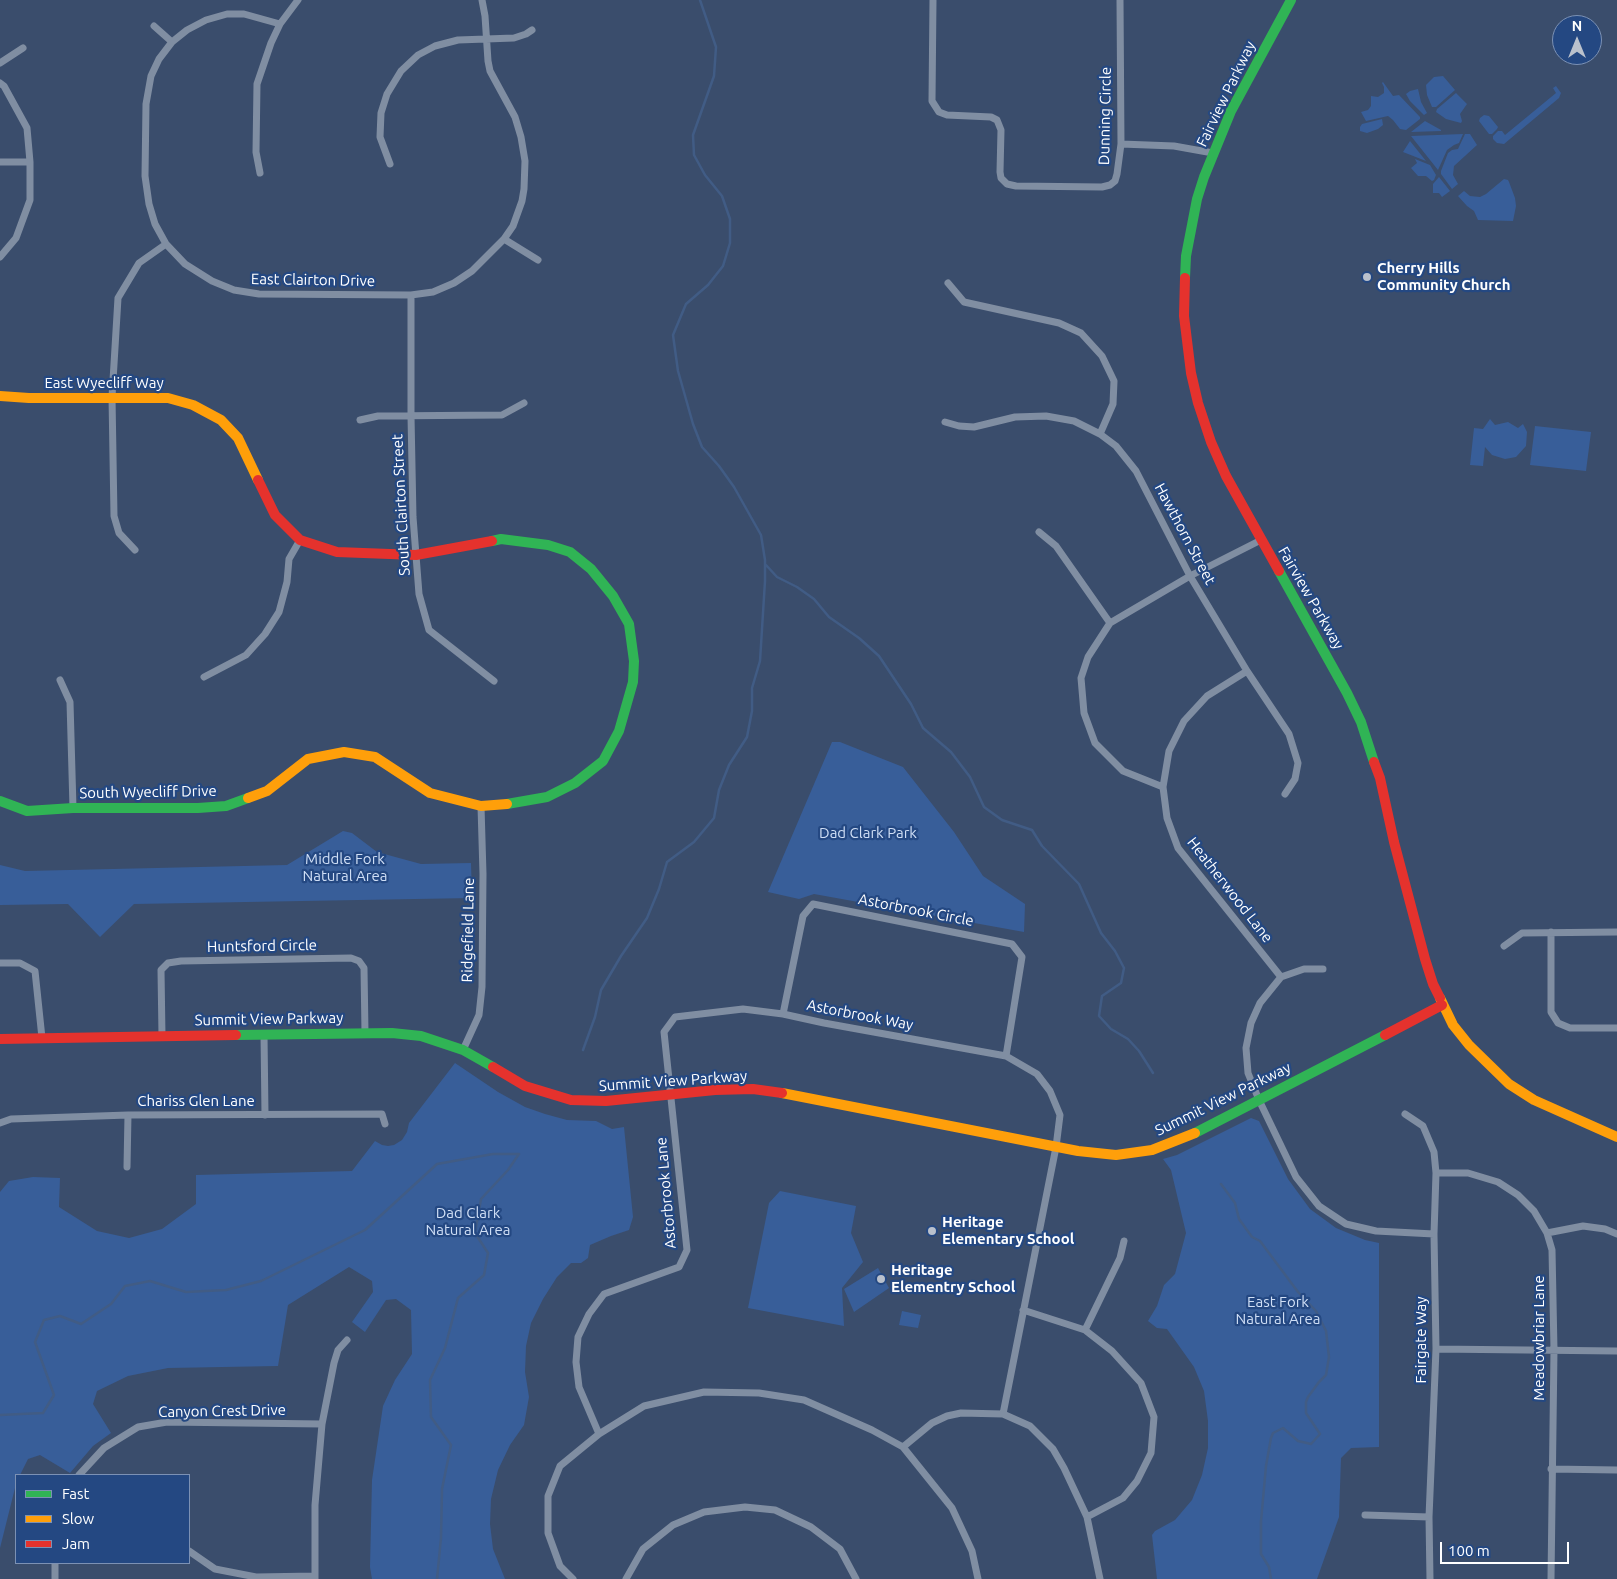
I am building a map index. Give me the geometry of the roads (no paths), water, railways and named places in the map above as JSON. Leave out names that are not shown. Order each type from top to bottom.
[{"type":"street","points":[[260,173],[256,152],[257,84],[271,43],[280,24],[298,0]]},
{"type":"street","name":"East Clairton Drive","points":[[280,24],[244,14],[227,14],[206,20],[187,30],[172,42],[159,59],[152,76],[146,104],[145,176],[147,195],[155,224],[166,244],[185,264],[212,281],[234,290],[259,294],[411,295],[432,292],[454,283],[472,271],[504,239],[513,226],[522,201],[525,161],[518,125],[490,71],[482,0]]},
{"type":"street","name":"Dunning Circle","points":[[933,0],[932,101],[939,112],[947,115],[991,117],[997,120],[1001,130],[1000,172],[1001,178],[1007,184],[1016,186],[1102,187],[1110,185],[1115,181],[1121,144],[1120,0]]},
{"type":"street","name":"Fairview Parkway","points":[[1291,0],[1231,111],[1213,153],[1197,199],[1186,256],[1184,316],[1187,346],[1198,403],[1211,442],[1226,476],[1343,685],[1361,722],[1380,778],[1424,959],[1442,1005],[1453,1025],[1469,1045],[1509,1084],[1534,1100],[1617,1137]]},
{"type":"street","points":[[154,26],[172,42]]},
{"type":"street","points":[[390,164],[380,137],[381,113],[387,94],[401,71],[418,55],[435,46],[458,40],[514,38],[532,30]]},
{"type":"street","points":[[0,63],[23,48]]},
{"type":"street","points":[[0,83],[4,86],[27,128],[30,162],[30,200],[16,238],[0,257]]},
{"type":"street","points":[[1121,144],[1174,146],[1213,153]]},
{"type":"street","points":[[0,162],[30,162]]},
{"type":"street","points":[[504,239],[538,260]]},
{"type":"street","points":[[134,550],[119,533],[114,516],[112,396],[118,298],[139,263],[166,244]]},
{"type":"street","points":[[948,283],[964,302],[1059,323],[1081,333],[1102,356],[1114,381],[1112,404],[1100,434]]},
{"type":"street","name":"South Clairton Street","points":[[411,295],[411,416],[418,594],[429,630],[494,681]]},
{"type":"street","name":"East Wyecliff Way","points":[[0,396],[29,398],[112,396],[168,398],[193,404],[221,420],[238,438],[275,515],[300,540],[337,552],[416,556],[501,539],[548,545],[570,552],[591,569],[613,596],[629,624],[634,661],[633,682],[619,731],[603,761],[575,783],[547,797],[515,804],[481,806]]},
{"type":"street","points":[[360,420],[378,416],[502,415],[524,403]]},
{"type":"street","name":"Hawthorn Street","points":[[945,422],[959,426],[974,427],[1015,417],[1046,416],[1074,421],[1100,434],[1116,446],[1136,471],[1190,576],[1247,671],[1289,734],[1298,763],[1295,779],[1285,794]]},
{"type":"street","points":[[1039,532],[1056,546],[1110,623]]},
{"type":"street","points":[[204,677],[246,655],[265,634],[279,612],[287,582],[289,559],[300,540]]},
{"type":"street","points":[[1164,786],[1124,771],[1095,743],[1084,714],[1081,678],[1088,657],[1110,623],[1190,576],[1261,540]]},
{"type":"street","name":"Heatherwood Lane","points":[[1247,671],[1207,696],[1184,721],[1169,751],[1164,786],[1167,818],[1178,848],[1281,977]]},
{"type":"street","points":[[60,680],[70,702],[73,808]]},
{"type":"street","name":"South Wyecliff Drive","points":[[0,801],[27,811],[73,808],[198,808],[226,806],[267,791],[308,759],[344,752],[376,758],[430,793],[481,806]]},
{"type":"street","name":"Ridgefield Lane","points":[[463,1050],[479,1015],[482,987],[483,874],[481,806]]},
{"type":"street","name":"Astorbrook Circle","points":[[783,1014],[803,916],[813,904],[1012,944],[1022,957],[1006,1056]]},
{"type":"street","points":[[1551,932],[1551,1012],[1558,1023],[1570,1028],[1617,1028]]},
{"type":"street","points":[[1504,946],[1522,933],[1617,932]]},
{"type":"street","name":"Huntsford Circle","points":[[162,1036],[161,970],[168,963],[190,960],[351,958],[359,961],[364,968],[366,1033]]},
{"type":"street","points":[[0,963],[20,963],[35,971],[42,1038]]},
{"type":"street","points":[[1323,969],[1304,969],[1281,977],[1260,1003],[1251,1023],[1246,1048],[1248,1073],[1259,1100],[1296,1177],[1319,1206],[1346,1224],[1376,1231],[1434,1234]]},
{"type":"street","name":"Summit View Parkway","points":[[0,1039],[366,1033],[421,1036],[463,1050],[525,1086],[556,1096],[588,1102],[606,1102],[737,1089],[775,1092],[1098,1154],[1134,1153],[1152,1150],[1191,1135],[1442,1005]]},
{"type":"street","name":"Astorbrook Way","points":[[671,1095],[664,1032],[675,1017],[743,1009],[783,1014],[824,1024],[1006,1056],[1037,1074],[1050,1091],[1060,1115],[1056,1147],[1002,1414]]},
{"type":"street","points":[[264,1034],[265,1115]]},
{"type":"street","name":"Astorbrook Lane","points":[[599,1434],[579,1387],[576,1362],[578,1337],[604,1294],[678,1267],[687,1250],[671,1095]]},
{"type":"street","name":"Chariss Glen Lane","points":[[0,1123],[11,1119],[128,1115],[382,1114],[385,1124]]},
{"type":"street","name":"Fairgate Way","points":[[1404,1114],[1423,1126],[1434,1152],[1436,1173],[1434,1234],[1436,1349],[1429,1517],[1430,1579]]},
{"type":"street","points":[[127,1167],[128,1115]]},
{"type":"street","name":"Meadowbriar Lane","points":[[1436,1173],[1468,1173],[1498,1182],[1518,1195],[1534,1210],[1546,1233],[1552,1250],[1554,1350],[1551,1579]]},
{"type":"street","points":[[1546,1233],[1583,1226],[1605,1229],[1617,1234]]},
{"type":"street","points":[[1084,1330],[1120,1258],[1124,1241]]},
{"type":"street","points":[[1024,1310],[1084,1330],[1112,1351],[1141,1383],[1154,1417],[1151,1453],[1137,1482],[1123,1498],[1087,1517]]},
{"type":"street","points":[[190,1552],[215,1570],[256,1577],[315,1578],[315,1505],[322,1424],[334,1362],[338,1350],[347,1340]]},
{"type":"street","points":[[1436,1349],[1617,1350]]},
{"type":"street","points":[[573,1579],[560,1566],[548,1533],[548,1496],[560,1466],[599,1434],[644,1406],[704,1392],[759,1393],[804,1400],[872,1430],[903,1447],[952,1508],[972,1551],[978,1579]]},
{"type":"street","points":[[903,1447],[932,1423],[947,1416],[960,1413],[1002,1414],[1030,1426],[1053,1449],[1087,1517],[1100,1579]]},
{"type":"street","name":"Canyon Crest Drive","points":[[80,1474],[104,1448],[138,1427],[167,1422],[322,1424]]},
{"type":"street","points":[[1551,1469],[1617,1470]]},
{"type":"street","points":[[626,1579],[643,1549],[673,1526],[704,1512],[745,1507],[775,1510],[811,1527],[840,1549],[856,1579]]},
{"type":"street","points":[[1366,1515],[1429,1517]]},
{"type":"street","points":[[55,1564],[55,1579]]},
{"type":"waterway","points":[[583,1050],[595,1017],[601,990],[647,918],[659,889],[667,862],[694,842],[714,818],[719,790],[729,765],[747,737],[752,711],[752,688],[760,661],[765,581],[765,560],[761,535],[734,487],[702,447],[693,424],[678,371],[673,335],[686,304],[708,285],[723,266],[730,243],[730,219],[722,196],[705,175],[694,155],[693,135],[714,76],[716,47],[700,0]]},
{"type":"waterway","points":[[766,565],[777,577],[797,587],[814,599],[829,617],[859,638],[879,656],[911,704],[923,728],[951,752],[970,777],[984,807],[1002,820],[1032,830],[1042,846],[1079,884],[1101,933],[1115,951],[1124,968],[1121,983],[1102,996],[1099,1016],[1111,1029],[1128,1039],[1139,1051],[1153,1073]]},
{"type":"waterway","points":[[0,1415],[43,1413],[54,1395],[35,1342],[44,1320],[60,1316],[81,1324],[111,1304],[125,1286],[150,1281],[186,1292],[226,1290],[261,1281],[365,1230],[437,1164],[493,1154],[519,1154]]},
{"type":"waterway","points":[[437,1579],[441,1538],[442,1489],[451,1445],[431,1417],[430,1380],[445,1348],[458,1298],[484,1275],[488,1253],[475,1233],[481,1199],[508,1170],[519,1154]]},
{"type":"waterway","points":[[1221,1184],[1235,1203],[1239,1219],[1252,1237],[1260,1241],[1298,1292],[1316,1311],[1326,1331],[1329,1357],[1326,1375],[1306,1402],[1306,1413],[1320,1434],[1311,1444],[1298,1441],[1283,1428],[1273,1433],[1271,1438],[1266,1466],[1261,1521],[1261,1554],[1269,1567],[1271,1579]]},
{"type":"place","name":"Cherry Hills Community Church","points":[[1367,277]]},
{"type":"place","name":"Heritage Elementary School","points":[[932,1231]]},
{"type":"place","name":"Heritage Elementry School","points":[[881,1279]]},
{"type":"park label","name":"Dad Clark Park","points":[[868,833]]},
{"type":"park label","name":"Middle Fork Natural Area","points":[[345,868]]},
{"type":"park label","name":"Dad Clark Natural Area","points":[[468,1222]]},
{"type":"park label","name":"East Fork Natural Area","points":[[1278,1310]]}]
